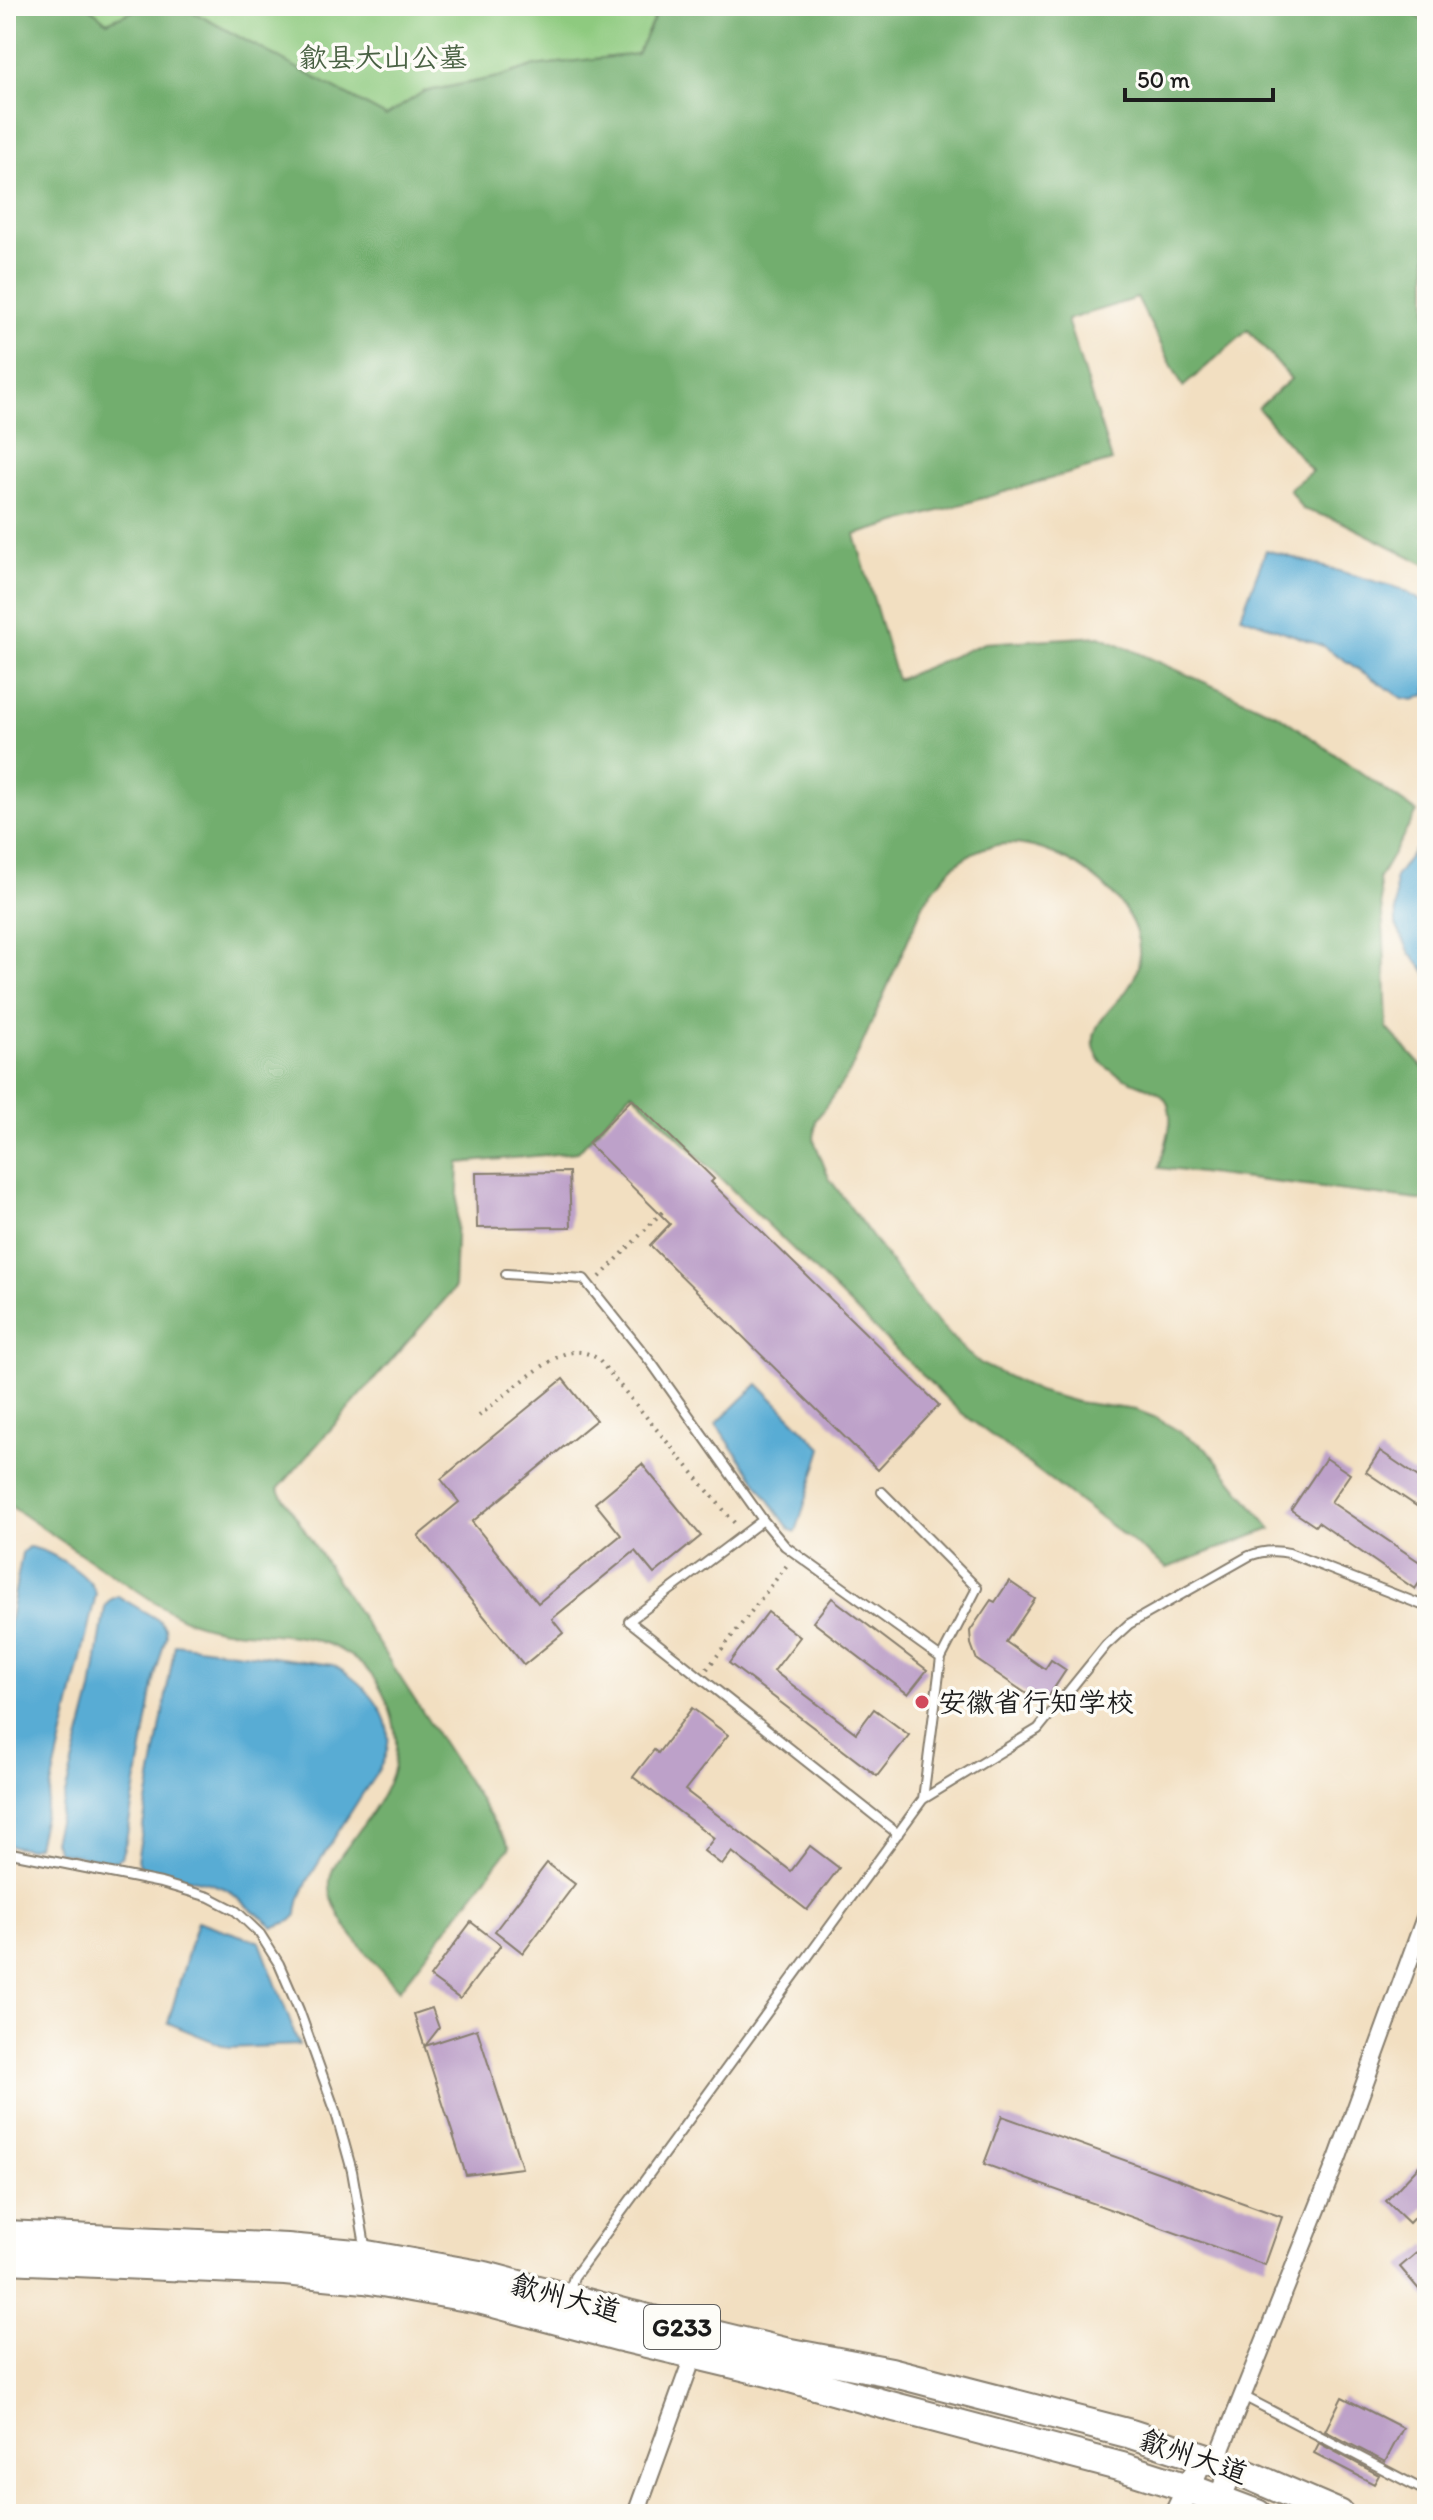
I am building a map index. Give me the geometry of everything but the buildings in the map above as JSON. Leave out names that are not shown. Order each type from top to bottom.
[{"type":"highway","name":"歙州大道","points":[[6,2235],[287,2248],[367,2255],[485,2276],[785,2352],[891,2372],[1131,2434],[1217,2462],[1339,2514]]},
{"type":"highway","name":"歙州大道","points":[[6,2259],[285,2271],[365,2279],[479,2299],[776,2374],[1122,2467],[1188,2488],[1216,2507],[1257,2514]]},
{"type":"street","points":[[1216,2507],[1217,2462],[1338,2157],[1427,1912]]},
{"type":"street","points":[[636,2514],[694,2354]]},
{"type":"street","points":[[1176,2514],[1188,2488],[1217,2462]]},
{"type":"lane","points":[[506,1274],[584,1279],[653,1365],[763,1520],[785,1546],[941,1658]]},
{"type":"lane","points":[[882,1492],[977,1588],[941,1658],[923,1799]]},
{"type":"lane","points":[[763,1520],[629,1621],[898,1834]]},
{"type":"lane","points":[[568,2298],[574,2277],[923,1799],[1038,1729],[1106,1645],[1129,1624],[1258,1553],[1278,1551],[1427,1607]]},
{"type":"lane","points":[[6,1852],[161,1883],[209,1897],[236,1911],[260,1934],[279,1964],[299,2010],[336,2113],[352,2171],[367,2255]]},
{"type":"lane","points":[[1242,2395],[1427,2492]]},
{"type":"path","points":[[591,1287],[664,1210]]},
{"type":"path","points":[[479,1416],[557,1357],[575,1352],[592,1355],[744,1534]]},
{"type":"path","points":[[700,1677],[795,1554]]},
{"type":"green space","points":[[6,6],[87,6],[107,22],[145,6],[182,6],[386,116],[423,92],[499,77],[533,66],[637,54],[660,6],[1405,6],[1427,24],[1427,565],[1342,522],[1302,509],[1289,489],[1312,471],[1258,408],[1291,379],[1248,330],[1183,387],[1137,298],[1067,320],[1112,461],[855,535],[897,680],[984,643],[1100,636],[1279,715],[1417,812],[1379,878],[1387,1028],[1427,1072],[1427,1201],[1159,1168],[1169,1130],[1166,1101],[1156,1091],[1108,1068],[1094,1047],[1096,1029],[1101,1020],[1127,990],[1136,974],[1139,957],[1137,934],[1127,912],[1111,892],[1090,874],[1067,860],[1019,844],[997,845],[973,853],[954,866],[931,893],[850,1072],[816,1120],[814,1140],[829,1178],[925,1309],[967,1353],[983,1365],[1038,1391],[1077,1402],[1136,1410],[1172,1427],[1206,1448],[1271,1529],[1167,1568],[959,1411],[632,1092],[578,1152],[459,1163],[454,1289],[278,1489],[510,1847],[399,1990],[344,1924],[331,1894],[330,1880],[335,1865],[371,1814],[393,1769],[396,1736],[392,1717],[372,1676],[342,1651],[322,1642],[302,1637],[217,1629],[178,1616],[6,1503]]},
{"type":"green space","points":[[87,6],[145,6],[107,22]]},
{"type":"green space","name":"歙县大山公墓","points":[[182,6],[660,6],[637,54],[533,66],[499,77],[423,92],[386,117]]},
{"type":"water","points":[[1266,550],[1401,589],[1427,604],[1427,694],[1414,700],[1402,698],[1323,646],[1241,616]]},
{"type":"water","points":[[1427,838],[1427,974],[1410,953],[1396,925],[1395,877]]},
{"type":"water","points":[[758,1384],[822,1448],[796,1532],[790,1530],[716,1424]]},
{"type":"water","points":[[28,1547],[46,1552],[67,1564],[86,1578],[96,1594],[37,1846],[29,1849],[6,1845],[6,1640],[22,1553]]},
{"type":"water","points":[[118,1596],[160,1621],[166,1636],[154,1680],[126,1841],[121,1857],[114,1862],[58,1852],[53,1841],[92,1691],[105,1607]]},
{"type":"water","points":[[175,1644],[333,1665],[368,1692],[384,1716],[388,1744],[382,1764],[309,1879],[297,1915],[291,1921],[274,1927],[226,1889],[142,1868],[137,1860]]},
{"type":"water","points":[[197,1921],[260,1942],[299,2045],[229,2048],[168,2023]]},
{"type":"place","name":"安徽省行知学校","points":[[922,1702]]}]
